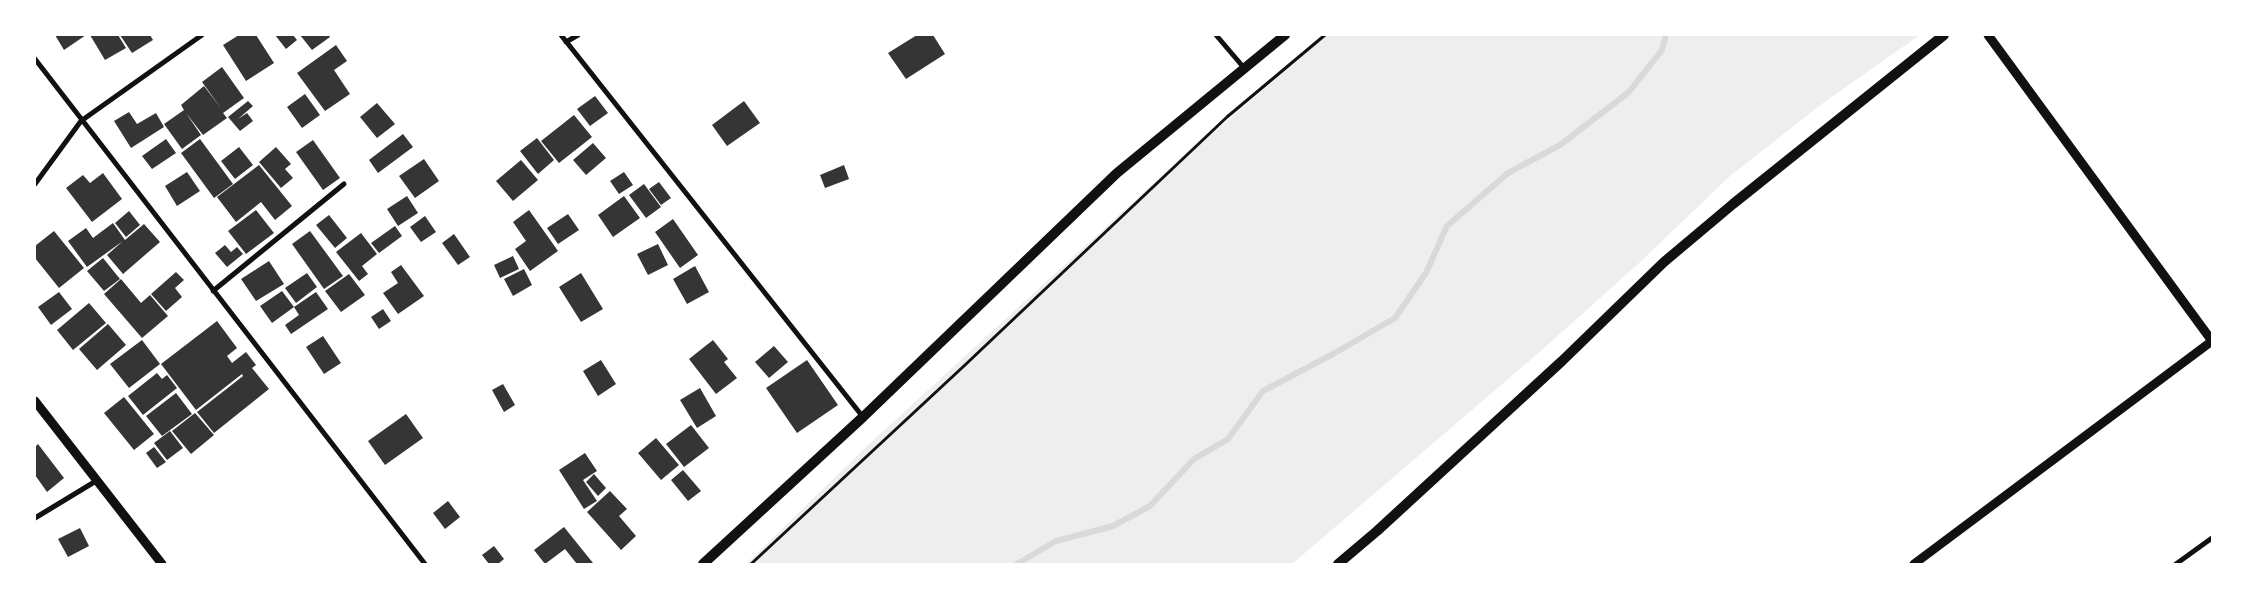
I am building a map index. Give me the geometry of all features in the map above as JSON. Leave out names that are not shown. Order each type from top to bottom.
[{"type":"main road","points":[[703,564],[863,417],[1117,173],[1285,35]]},
{"type":"main road","points":[[1338,564],[1377,531],[1534,387],[1664,262],[1740,198],[1944,35]]},
{"type":"street","points":[[35,184],[81,121],[202,35]]},
{"type":"street","points":[[562,35],[863,417]]},
{"type":"street","points":[[566,42],[578,35]]},
{"type":"street","points":[[1216,35],[1245,69]]},
{"type":"street","points":[[1914,564],[2212,341],[1988,35]]},
{"type":"street","points":[[35,59],[425,564]]},
{"type":"street","points":[[213,291],[344,184]]},
{"type":"street","points":[[35,401],[162,564]]},
{"type":"street","points":[[35,518],[96,481]]},
{"type":"street","points":[[2176,564],[2212,538]]},
{"type":"path","points":[[751,564],[965,365],[1220,123],[1325,35]]},
{"type":"shaded area","points":[[1327,35],[1920,35],[1823,103],[1730,176],[1638,264],[1535,356],[1292,564],[746,564],[866,447],[1145,191]]},
{"type":"building","points":[[55,35],[86,35],[64,50]]},
{"type":"building","points":[[90,35],[118,35],[126,48],[105,60]]},
{"type":"building","points":[[120,35],[150,35],[153,40],[132,53]]},
{"type":"building","points":[[239,35],[256,35],[274,63],[246,81],[223,45]]},
{"type":"building","points":[[275,35],[293,35],[297,40],[286,49]]},
{"type":"building","points":[[300,35],[329,35],[330,37],[312,50]]},
{"type":"building","points":[[917,35],[933,35],[945,54],[906,79],[888,53]]},
{"type":"building","points":[[336,45],[347,61],[334,70],[350,94],[325,111],[297,73]]},
{"type":"building","points":[[222,67],[244,98],[223,113],[227,118],[203,135],[186,113],[201,135],[182,149],[164,124],[184,110],[181,105],[204,86],[221,108],[202,82]]},
{"type":"building","points":[[305,94],[320,115],[302,128],[287,107]]},
{"type":"building","points":[[595,96],[608,113],[590,126],[577,109]]},
{"type":"building","points":[[248,101],[253,106],[238,119],[247,113],[253,121],[240,131],[228,117]]},
{"type":"building","points":[[744,101],[760,123],[727,146],[712,125]]},
{"type":"building","points":[[377,103],[395,124],[377,138],[360,117]]},
{"type":"building","points":[[129,112],[137,124],[156,113],[164,127],[131,148],[114,121]]},
{"type":"building","points":[[574,115],[592,137],[559,163],[541,141]]},
{"type":"building","points":[[403,134],[413,147],[378,173],[369,160]]},
{"type":"building","points":[[537,138],[554,160],[538,174],[520,151]]},
{"type":"building","points":[[166,139],[176,153],[152,169],[142,156]]},
{"type":"building","points":[[200,139],[233,184],[214,198],[181,153]]},
{"type":"building","points":[[313,140],[340,178],[323,190],[296,152]]},
{"type":"building","points":[[593,143],[606,158],[586,175],[573,160]]},
{"type":"building","points":[[239,147],[253,165],[235,179],[221,161]]},
{"type":"building","points":[[276,147],[291,164],[285,169],[293,178],[281,188],[259,162]]},
{"type":"building","points":[[424,159],[439,181],[415,198],[399,176]]},
{"type":"building","points":[[521,160],[538,180],[513,201],[496,181]]},
{"type":"building","points":[[259,165],[292,206],[275,220],[261,202],[236,222],[217,197]]},
{"type":"building","points":[[844,165],[849,179],[825,188],[820,175]]},
{"type":"building","points":[[187,172],[200,191],[177,206],[165,186]]},
{"type":"building","points":[[624,172],[633,185],[619,194],[610,181]]},
{"type":"building","points":[[103,173],[122,199],[92,222],[66,188],[83,175],[90,183]]},
{"type":"building","points":[[659,182],[671,198],[661,205],[649,189]]},
{"type":"building","points":[[644,184],[661,207],[646,218],[629,195]]},
{"type":"building","points":[[407,196],[418,213],[398,226],[387,209]]},
{"type":"building","points":[[624,196],[640,218],[613,237],[598,215]]},
{"type":"building","points":[[256,210],[274,233],[246,254],[228,231]]},
{"type":"building","points":[[529,210],[558,251],[530,271],[515,249],[526,241],[513,222]]},
{"type":"building","points":[[129,211],[140,225],[126,237],[115,223]]},
{"type":"building","points":[[568,214],[579,230],[558,244],[547,228]]},
{"type":"building","points":[[329,215],[347,238],[335,248],[316,225]]},
{"type":"building","points":[[425,216],[436,232],[421,242],[410,227]]},
{"type":"building","points":[[673,219],[698,255],[680,268],[655,232]]},
{"type":"building","points":[[113,223],[125,240],[144,224],[160,242],[123,274],[107,255],[123,241],[87,267],[68,241],[86,228],[93,238]]},
{"type":"building","points":[[395,226],[402,236],[379,253],[371,243]]},
{"type":"building","points":[[54,231],[84,268],[59,288],[35,258],[35,246]]},
{"type":"building","points":[[310,231],[343,276],[324,289],[292,244]]},
{"type":"building","points":[[361,233],[377,254],[362,266],[368,274],[359,281],[336,252]]},
{"type":"building","points":[[454,234],[470,257],[458,265],[442,243]]},
{"type":"building","points":[[658,244],[668,265],[648,275],[637,254]]},
{"type":"building","points":[[225,245],[231,252],[237,247],[243,254],[227,267],[215,253]]},
{"type":"building","points":[[513,256],[519,269],[500,278],[494,265]]},
{"type":"building","points":[[103,258],[120,279],[104,291],[87,271]]},
{"type":"building","points":[[269,261],[284,284],[256,301],[241,279]]},
{"type":"building","points":[[401,265],[424,296],[398,314],[383,293],[398,283],[391,272]]},
{"type":"building","points":[[695,266],[709,292],[687,304],[673,279]]},
{"type":"building","points":[[524,269],[532,285],[513,296],[504,279]]},
{"type":"building","points":[[176,272],[184,280],[175,288],[182,297],[166,311],[151,294]]},
{"type":"building","points":[[307,273],[317,287],[296,303],[285,288]]},
{"type":"building","points":[[581,273],[603,309],[581,322],[559,287]]},
{"type":"building","points":[[349,274],[365,295],[341,312],[325,291]]},
{"type":"building","points":[[121,279],[141,303],[150,295],[168,316],[142,338],[104,294]]},
{"type":"building","points":[[282,291],[294,307],[272,323],[260,306]]},
{"type":"building","points":[[59,292],[72,309],[51,325],[38,307]]},
{"type":"building","points":[[316,292],[328,309],[291,334],[285,325],[299,315],[294,307]]},
{"type":"building","points":[[89,303],[106,323],[73,350],[57,330]]},
{"type":"building","points":[[383,309],[391,321],[379,329],[371,317]]},
{"type":"building","points":[[217,321],[237,348],[227,356],[232,363],[246,352],[256,365],[252,368],[269,389],[214,433],[197,412],[243,376],[242,374],[196,410],[161,364]]},
{"type":"building","points":[[108,324],[126,345],[97,370],[79,349]]},
{"type":"building","points":[[323,336],[341,363],[324,374],[306,347]]},
{"type":"building","points":[[142,340],[160,364],[129,388],[110,364]]},
{"type":"building","points":[[713,340],[728,359],[724,362],[737,378],[716,394],[689,359]]},
{"type":"building","points":[[774,346],[788,362],[769,378],[755,362]]},
{"type":"building","points":[[601,360],[616,384],[598,396],[583,371]]},
{"type":"building","points":[[807,360],[838,405],[797,433],[766,388]]},
{"type":"building","points":[[157,373],[162,379],[167,375],[177,388],[143,415],[128,396]]},
{"type":"building","points":[[503,384],[515,405],[504,412],[492,390]]},
{"type":"building","points":[[700,388],[716,416],[697,428],[680,400]]},
{"type":"building","points":[[176,393],[192,414],[162,436],[146,416]]},
{"type":"building","points":[[124,397],[154,434],[134,450],[104,413]]},
{"type":"building","points":[[195,413],[214,435],[191,454],[172,431]]},
{"type":"building","points":[[406,414],[423,438],[385,465],[368,441]]},
{"type":"building","points":[[691,425],[709,448],[684,467],[666,444]]},
{"type":"building","points":[[170,431],[183,448],[167,460],[154,443]]},
{"type":"building","points":[[656,438],[679,465],[661,480],[638,453]]},
{"type":"building","points":[[38,444],[64,478],[47,492],[35,475],[35,447]]},
{"type":"building","points":[[154,447],[166,462],[157,468],[146,453]]},
{"type":"building","points":[[585,453],[597,471],[583,480],[597,501],[584,509],[559,470]]},
{"type":"building","points":[[683,470],[701,491],[688,501],[671,480]]},
{"type":"building","points":[[594,474],[606,488],[598,496],[586,482]]},
{"type":"building","points":[[610,491],[627,509],[619,516],[636,536],[621,550],[587,512]]},
{"type":"building","points":[[448,501],[460,517],[445,529],[433,513]]},
{"type":"building","points":[[564,527],[592,564],[577,564],[565,549],[545,564],[534,550]]},
{"type":"building","points":[[80,528],[89,546],[68,557],[58,539]]},
{"type":"building","points":[[494,546],[504,559],[498,564],[489,564],[482,555]]},
{"type":"waterway","points":[[1017,564],[1056,541],[1113,526],[1150,506],[1194,459],[1228,439],[1263,391],[1395,318],[1426,273],[1447,226],[1508,173],[1560,145],[1629,92],[1662,50],[1666,35]]}]
